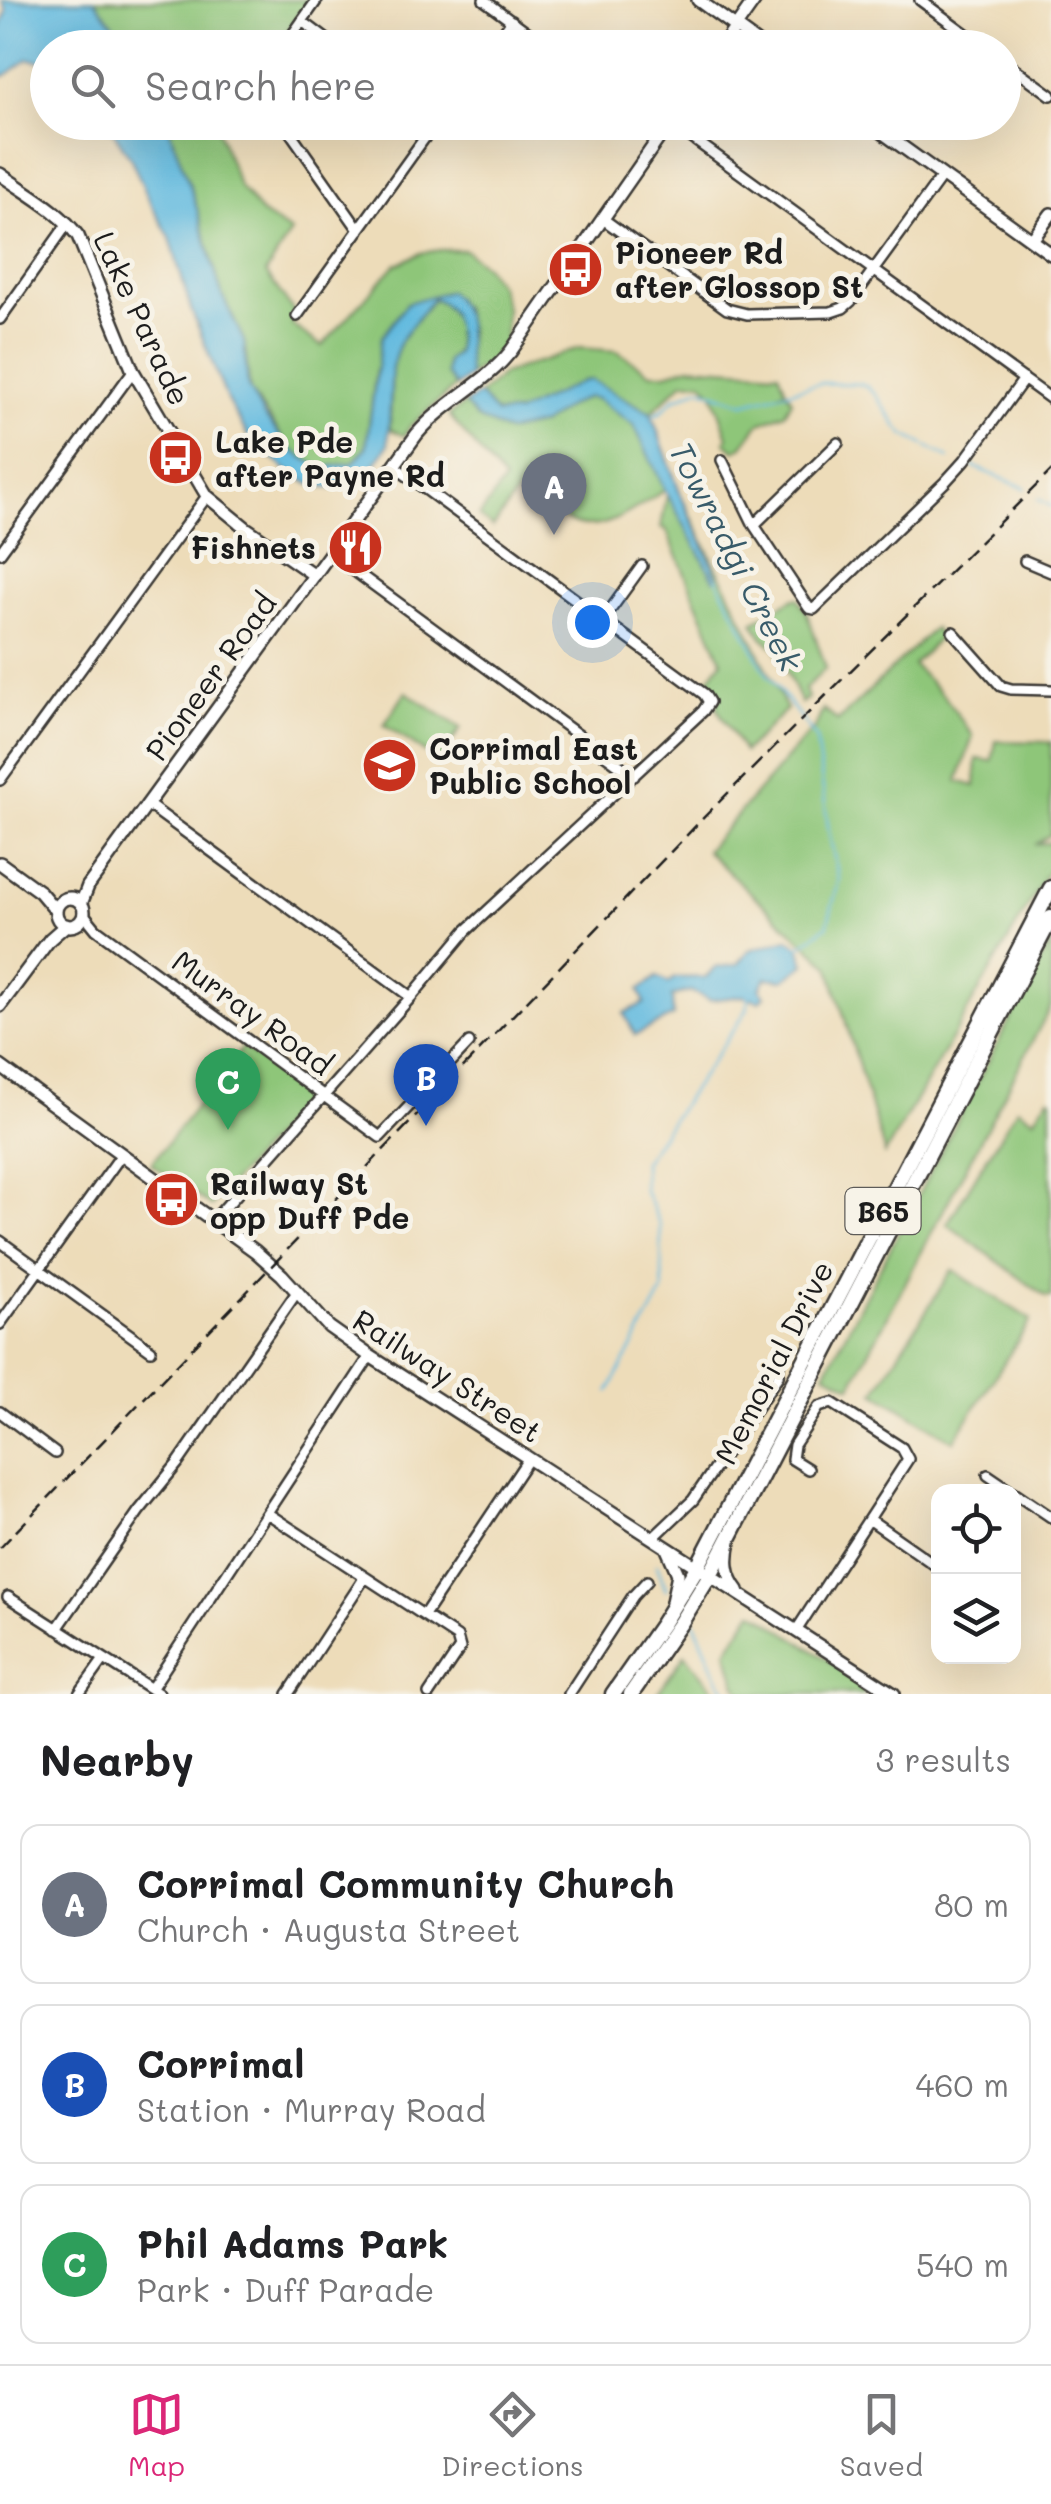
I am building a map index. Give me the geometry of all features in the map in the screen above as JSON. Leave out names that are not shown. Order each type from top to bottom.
[{"type":"main road","points":[[698,0],[739,30]]},
{"type":"main road","points":[[733,30],[755,0]]},
{"type":"main road","name":"Pioneer Road","points":[[0,1006],[424,426],[512,351],[658,140]]},
{"type":"main road","points":[[893,140],[1051,254]]},
{"type":"main road","name":"Lake Parade","points":[[0,174],[68,223],[81,244],[133,372],[206,496],[314,575]]},
{"type":"main road","points":[[1032,240],[1051,214]]},
{"type":"main road","name":"Murray Road","points":[[0,862],[69,911]]},
{"type":"main road","name":"Memorial Drive","points":[[630,1694],[681,1622],[1051,888]]},
{"type":"main road","name":"Memorial Drive","points":[[613,1694],[732,1532],[1051,918]]},
{"type":"main road","name":"Railway Street","points":[[0,1066],[262,1256],[329,1327],[370,1356],[894,1694]]},
{"type":"main road","points":[[732,1532],[728,1572],[744,1597]]},
{"type":"main road","points":[[662,1624],[678,1574],[666,1546]]},
{"type":"street","points":[[296,30],[317,0]]},
{"type":"street","points":[[484,0],[525,30]]},
{"type":"street","points":[[920,0],[961,30]]},
{"type":"street","points":[[505,30],[512,20]]},
{"type":"street","points":[[302,21],[314,30]]},
{"type":"street","points":[[1021,74],[1051,96]]},
{"type":"street","points":[[295,140],[358,230]]},
{"type":"street","points":[[297,316],[423,140]]},
{"type":"street","points":[[695,140],[1051,399]]},
{"type":"street","points":[[604,219],[720,305],[740,313],[837,311],[852,301],[942,176]]},
{"type":"street","points":[[0,319],[68,223]]},
{"type":"street","points":[[0,553],[133,372]]},
{"type":"street","points":[[722,460],[754,524],[809,608],[814,608],[955,471],[1024,379]]},
{"type":"street","points":[[754,524],[838,443]]},
{"type":"street","points":[[214,1220],[466,931],[709,702],[704,694],[394,466]]},
{"type":"street","points":[[0,780],[206,496]]},
{"type":"street","points":[[330,554],[634,776]]},
{"type":"street","points":[[1025,561],[1051,572]]},
{"type":"street","points":[[603,620],[642,566]]},
{"type":"street","points":[[953,632],[1004,688],[1051,690]]},
{"type":"street","points":[[147,804],[411,997]]},
{"type":"street","name":"Murray Road","points":[[69,911],[380,1137],[469,1043]]},
{"type":"street","points":[[0,1324],[122,1154]]},
{"type":"street","points":[[0,1241],[151,1350]]},
{"type":"street","points":[[57,1629],[297,1292]]},
{"type":"street","points":[[8,1597],[155,1691],[370,1356]]},
{"type":"street","points":[[653,1538],[694,1500],[778,1376],[780,1363]]},
{"type":"street","points":[[796,1631],[908,1459],[902,1448],[832,1404],[819,1407],[794,1445],[792,1459],[808,1468]]},
{"type":"street","points":[[0,1412],[55,1453]]},
{"type":"street","points":[[424,1615],[530,1458]]},
{"type":"street","points":[[988,1475],[1001,1484]]},
{"type":"street","points":[[1021,1497],[1051,1517]]},
{"type":"street","points":[[267,1513],[457,1636],[460,1648],[429,1694]]},
{"type":"street","points":[[868,1519],[931,1561]]},
{"type":"street","points":[[288,1694],[365,1577]]},
{"type":"street","points":[[568,1694],[647,1581]]},
{"type":"street","points":[[79,1694],[104,1659]]},
{"type":"green space","points":[[87,0],[310,0],[288,30],[114,30]]},
{"type":"green space","points":[[173,140],[221,140],[239,186],[261,213],[291,232],[266,273],[297,316],[292,325],[322,346],[395,265],[421,253],[440,250],[465,250],[485,266],[499,285],[506,307],[505,345],[483,368],[469,376],[465,358],[469,334],[463,307],[431,298],[376,370],[366,448],[353,463],[320,468],[292,451],[250,391],[244,341],[222,295]]},
{"type":"green space","points":[[433,299],[447,307],[454,319],[457,350],[447,361],[446,374],[456,386],[411,425],[404,436],[390,429],[392,367],[400,341]]},
{"type":"green space","points":[[579,348],[617,351],[651,373],[690,366],[779,372],[786,390],[779,393],[787,392],[792,400],[785,413],[760,423],[735,451],[725,442],[728,437],[713,393],[702,381],[683,382],[651,413],[591,380],[517,414],[496,414],[479,395],[503,374]]},
{"type":"green space","points":[[587,397],[597,399],[635,425],[665,490],[621,517],[597,525],[573,523],[519,490],[493,527],[479,517],[504,481],[449,415],[465,404],[477,418],[542,424]]},
{"type":"green space","points":[[680,493],[787,709],[744,752],[718,710],[717,697],[705,684],[722,661],[666,529],[661,528],[667,495]]},
{"type":"green space","points":[[798,598],[807,613],[826,668],[805,689],[808,698],[801,703],[776,649],[753,622]]},
{"type":"green space","points":[[934,628],[940,637],[913,665],[945,697],[973,736],[958,781],[975,786],[977,759],[992,761],[996,741],[1051,742],[1051,834],[1035,845],[1051,842],[1051,866],[885,1154],[829,966],[706,851],[815,728],[823,709],[838,721]]},
{"type":"green space","points":[[406,692],[461,728],[438,761],[384,725]]},
{"type":"green space","points":[[1051,941],[1051,1006],[851,1386],[825,1373]]},
{"type":"green space","points":[[243,1047],[308,1097],[211,1206],[151,1164]]},
{"type":"green space","points":[[1049,1097],[1051,1297],[1046,1297],[947,1224],[1017,1108],[1034,1119]]},
{"type":"green space","points":[[952,1270],[1031,1320],[954,1441],[875,1392]]},
{"type":"green space","points":[[753,1611],[868,1686],[863,1694],[742,1694],[727,1651]]},
{"type":"green space","points":[[685,1654],[717,1693],[719,1694],[657,1694]]},
{"type":"water","points":[[1,0],[94,0],[118,30],[30,30],[30,59],[5,76],[0,75],[0,28],[7,11]]},
{"type":"water","points":[[119,140],[173,140],[222,295],[244,341],[248,387],[264,416],[292,450],[320,468],[353,463],[366,448],[381,338],[407,303],[449,291],[467,323],[469,376],[456,386],[446,374],[447,361],[457,352],[456,327],[447,307],[433,298],[400,341],[392,367],[388,445],[371,470],[336,489],[310,484],[287,470],[251,441],[228,402],[191,309],[170,238]]},
{"type":"water","points":[[591,380],[651,413],[680,493],[717,575],[714,579],[634,425],[597,399],[587,397],[542,424],[507,432],[477,418],[465,404],[479,395],[496,414],[517,413]]},
{"type":"water","points":[[788,939],[799,946],[805,964],[784,980],[766,978],[760,989],[765,996],[760,1001],[743,996],[710,1000],[690,991],[672,996],[673,1016],[635,1035],[624,1013],[645,1003],[639,990],[657,977],[669,983],[674,978],[706,977],[715,968],[738,964],[749,950]]},
{"type":"waterway","points":[[654,415],[674,399],[700,388],[744,403],[821,383],[861,384],[876,395],[905,435],[949,458]]},
{"type":"waterway","points":[[972,466],[1025,488]]},
{"type":"waterway","points":[[1038,499],[1051,506]]},
{"type":"waterway","name":"Towradgi Creek","points":[[716,577],[765,671],[816,738],[839,880],[827,926],[799,947]]},
{"type":"waterway","name":"Towradgi Creek","points":[[609,1391],[663,1291],[660,1225],[644,1189],[643,1162],[747,1010],[749,997]]},
{"type":"waterway","points":[[657,1565],[666,1589]]},
{"type":"waterway","points":[[694,1621],[718,1678],[729,1694]]},
{"type":"railway","points":[[0,1548],[712,809],[1051,471]]},
{"type":"place","name":"Pioneer Rd after Glossop St","points":[[576,269]]},
{"type":"place","name":"Lake Pde after Payne Rd","points":[[176,458]]},
{"type":"place","name":"Corrimal Community Church","points":[[554,535]]},
{"type":"place","name":"Fishnets","points":[[355,547]]},
{"type":"place","name":"Corrimal East Public School","points":[[390,765]]},
{"type":"place","name":"Corrimal","points":[[426,1126]]},
{"type":"place","name":"Phil Adams Park","points":[[228,1130]]},
{"type":"place","name":"Railway St opp Duff Pde","points":[[171,1200]]}]
